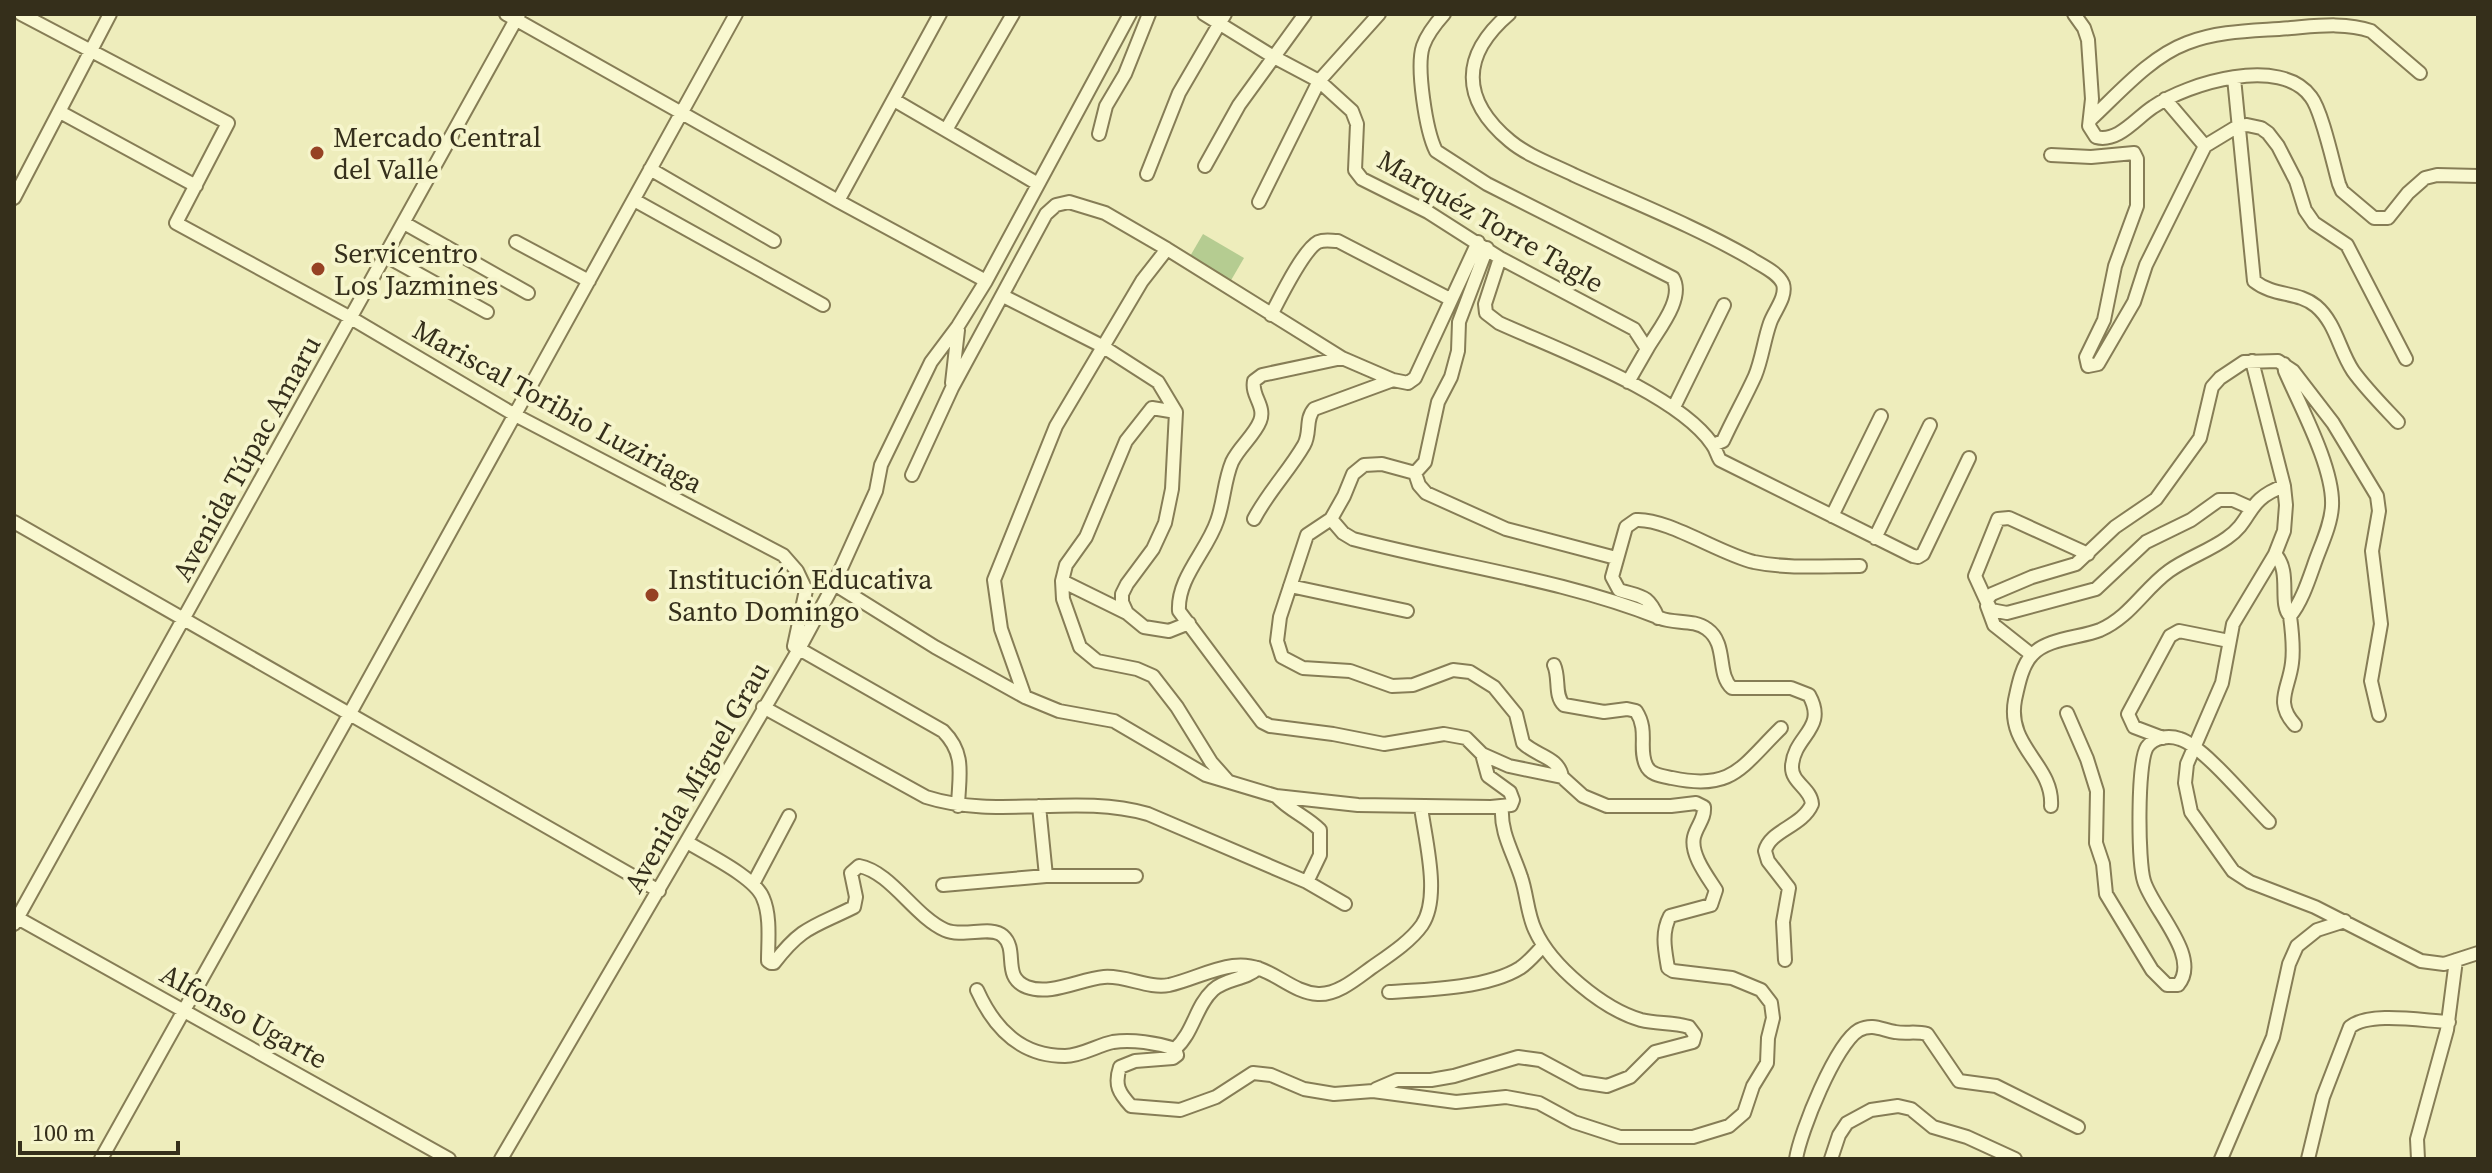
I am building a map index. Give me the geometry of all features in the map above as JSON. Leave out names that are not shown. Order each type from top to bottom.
[{"type":"street","points":[[14,198],[110,14]]},
{"type":"street","points":[[101,1159],[736,14]]},
{"type":"street","points":[[838,201],[940,14]]},
{"type":"street","points":[[946,130],[1013,14]]},
{"type":"street","name":"Avenida Miguel Grau","points":[[501,1159],[799,649],[834,584],[876,491],[881,465],[931,362],[986,281],[1130,14]]},
{"type":"street","points":[[1099,134],[1106,106],[1125,74],[1149,14]]},
{"type":"street","name":"Marquéz Torre Tagle","points":[[1204,14],[1222,18],[1272,56],[1319,81],[1352,111],[1357,124],[1355,170],[1362,179],[1428,212],[1500,258],[1634,329],[1644,343]]},
{"type":"street","points":[[1205,166],[1239,105],[1305,14]]},
{"type":"street","points":[[1259,202],[1319,81],[1379,14]]},
{"type":"street","points":[[1444,14],[1426,38],[1421,60],[1429,130],[1436,151],[1487,184],[1673,278],[1677,290],[1675,298],[1644,343],[1628,382]]},
{"type":"street","points":[[1509,14],[1481,44],[1473,75],[1474,92],[1479,103],[1510,142],[1589,182],[1715,238],[1767,269],[1781,281],[1784,294],[1770,323],[1755,375],[1723,441],[1713,445]]},
{"type":"street","points":[[2074,14],[2088,40],[2092,99],[2090,131],[2096,137],[2106,139],[2165,99],[2200,85],[2234,78],[2280,77],[2295,82],[2308,92],[2317,106],[2342,191],[2374,218],[2388,218],[2408,193],[2431,176],[2478,176]]},
{"type":"street","points":[[28,16],[228,123],[196,186],[60,112]]},
{"type":"street","points":[[514,16],[838,201],[986,281]]},
{"type":"street","name":"Avenida Túpac Amaru","points":[[15,919],[386,256],[514,16]]},
{"type":"street","points":[[1147,174],[1179,93],[1222,18]]},
{"type":"street","points":[[2091,119],[2165,54],[2186,43],[2215,34],[2319,26],[2361,28],[2371,31],[2420,73]]},
{"type":"street","points":[[2234,78],[2254,281],[2281,295],[2306,298],[2319,308],[2330,321],[2352,370],[2398,422]]},
{"type":"street","points":[[2165,99],[2205,146]]},
{"type":"street","points":[[894,100],[1038,184]]},
{"type":"street","points":[[2051,155],[2111,157],[2130,152],[2137,159],[2137,206],[2115,266],[2104,320],[2086,357],[2087,364],[2098,364],[2134,302],[2146,265],[2205,146],[2238,126],[2261,128],[2278,146],[2296,181],[2305,210],[2314,223],[2347,245],[2406,359]]},
{"type":"street","points":[[650,169],[774,241]]},
{"type":"street","name":"Mariscal Toribio Luziriaga","points":[[196,186],[176,223],[351,318],[515,415],[783,555],[797,571],[806,590],[793,641],[799,649]]},
{"type":"street","points":[[634,200],[823,305]]},
{"type":"street","points":[[912,475],[952,388],[1046,214],[1056,205],[1069,202],[1105,213],[1342,358],[1393,380],[1408,383],[1415,378],[1450,299],[1482,245]]},
{"type":"street","points":[[404,223],[528,293]]},
{"type":"street","points":[[1271,315],[1292,275],[1315,243],[1325,240],[1338,241],[1450,299]]},
{"type":"street","points":[[516,242],[589,281]]},
{"type":"street","points":[[1415,473],[1425,462],[1438,402],[1451,377],[1458,351],[1459,322],[1482,245]]},
{"type":"street","points":[[1025,697],[1001,629],[994,580],[1056,426],[1142,281],[1167,249]]},
{"type":"street","points":[[386,256],[487,312]]},
{"type":"street","points":[[1500,258],[1485,304],[1486,313],[1499,323],[1628,382],[1674,407],[1713,445],[1720,460],[1913,556],[1923,554],[1969,458]]},
{"type":"street","points":[[1003,296],[1102,346],[1158,382],[1176,412],[1172,489],[1165,523],[1153,549],[1122,594],[1127,613]]},
{"type":"street","points":[[1674,407],[1724,305]]},
{"type":"street","points":[[952,388],[958,326]]},
{"type":"street","points":[[1342,358],[1262,375],[1254,381],[1252,390],[1261,406],[1262,418],[1233,460],[1218,521],[1179,599],[1179,611],[1262,722],[1270,726],[1384,744],[1444,734],[1466,738],[1482,754],[1509,766],[1562,777],[1583,796],[1607,806],[1696,803],[1704,807]]},
{"type":"street","points":[[2032,655],[1994,625],[1987,603],[1992,594],[2032,577],[2070,566],[2088,554],[2115,527],[2160,495],[2200,438],[2212,387],[2231,369],[2252,361],[2272,359],[2293,371],[2333,423],[2377,496],[2379,511],[2372,551],[2381,624],[2371,681],[2379,715]]},
{"type":"street","points":[[2252,361],[2284,486],[2284,531],[2275,554],[2236,616],[2222,683],[2185,774],[2188,803],[2196,820],[2233,871],[2250,882],[2345,921],[2421,961],[2444,964],[2478,953]]},
{"type":"street","points":[[2284,364],[2318,448],[2331,489],[2332,503],[2330,520],[2308,581],[2290,616]]},
{"type":"street","points":[[1254,519],[1264,500],[1304,446],[1310,413],[1314,409],[1393,380]]},
{"type":"street","points":[[1176,412],[1152,408],[1126,441],[1086,537],[1066,565],[1062,581],[1063,599],[1080,647],[1097,661],[1137,669],[1153,676],[1177,707],[1211,762],[1227,780]]},
{"type":"street","points":[[1832,516],[1881,416]]},
{"type":"street","points":[[1875,538],[1930,425]]},
{"type":"street","points":[[1415,473],[1382,464],[1364,465],[1353,474],[1331,519],[1307,535],[1280,617],[1277,641],[1282,657],[1303,668],[1350,671],[1392,686],[1413,685],[1453,670],[1470,672],[1494,687],[1516,714],[1523,743],[1551,759],[1561,769],[1562,777]]},
{"type":"street","points":[[1415,473],[1426,493],[1506,529],[1616,558]]},
{"type":"street","points":[[2051,806],[2047,782],[2018,737],[2015,727],[2015,700],[2026,664],[2032,655],[2048,645],[2099,630],[2117,620],[2133,608],[2165,573],[2228,537],[2261,496],[2284,486]]},
{"type":"street","points":[[2088,554],[2009,518],[1998,519],[1975,576],[1991,610],[2007,613],[2096,589],[2146,542],[2191,520],[2219,500],[2233,500],[2251,508]]},
{"type":"street","points":[[1331,519],[1353,539],[1601,597],[1642,609],[1671,622],[1698,625],[1707,629],[1719,646],[1725,680],[1732,688],[1772,686],[1797,689],[1809,695],[1816,708],[1815,721],[1798,748],[1792,765],[1797,781],[1811,795],[1810,809],[1788,829],[1771,838],[1765,851],[1768,861],[1789,888],[1783,922],[1785,960]]},
{"type":"street","points":[[1658,618],[1644,597],[1616,587],[1612,574],[1626,527],[1641,519],[1754,562],[1787,566],[1860,566]]},
{"type":"street","points":[[14,522],[659,891]]},
{"type":"street","points":[[2275,554],[2283,571],[2286,609],[2290,616],[2292,664],[2283,701],[2287,716],[2295,725]]},
{"type":"street","points":[[1062,581],[1127,613],[1144,627],[1169,631],[1189,623]]},
{"type":"street","points":[[834,584],[935,647],[1025,697],[1059,711],[1114,721],[1206,775],[1276,796],[1358,805],[1511,805],[1510,792],[1488,776],[1482,754]]},
{"type":"street","points":[[1290,586],[1407,611]]},
{"type":"street","points":[[2163,738],[2134,727],[2128,714],[2170,636],[2179,631],[2229,641]]},
{"type":"street","points":[[799,649],[943,731],[956,744],[959,762],[958,806]]},
{"type":"street","points":[[1554,665],[1559,680],[1559,697],[1564,705],[1604,712],[1636,711],[1644,729],[1644,761],[1650,771],[1678,779],[1711,783],[1731,775],[1781,728]]},
{"type":"street","points":[[763,707],[926,797],[958,806],[1096,805],[1137,811],[1307,882],[1345,904]]},
{"type":"street","points":[[2067,713],[2097,791],[2096,843],[2103,864],[2106,894],[2152,970],[2167,985],[2173,987],[2185,972],[2182,951],[2148,892],[2141,867],[2142,766],[2146,748],[2153,741],[2163,738],[2175,738],[2194,746],[2269,822]]},
{"type":"street","points":[[1175,1049],[1177,1055],[1173,1058],[1135,1061],[1120,1067],[1116,1078],[1119,1092],[1131,1106],[1180,1110],[1216,1097],[1253,1073],[1271,1075],[1304,1089],[1334,1094],[1373,1091],[1456,1102],[1506,1097],[1539,1103],[1574,1122],[1620,1137],[1693,1137],[1729,1126],[1744,1113],[1753,1086],[1767,1063],[1773,1018],[1771,1003],[1761,990],[1732,978],[1681,973],[1668,968],[1664,944],[1670,916],[1711,905],[1715,898],[1716,890],[1693,848],[1694,837],[1705,815],[1704,807],[1711,783]]},
{"type":"street","points":[[1276,796],[1287,807],[1308,817],[1320,830],[1320,855],[1307,882]]},
{"type":"street","points":[[1039,806],[1046,876]]},
{"type":"street","points":[[1373,1091],[1397,1080],[1442,1079],[1518,1057],[1540,1060],[1581,1082],[1607,1086],[1630,1077],[1655,1052],[1693,1042],[1695,1035],[1689,1027],[1642,1020],[1607,1003],[1573,977],[1543,946],[1532,924],[1522,881],[1506,841],[1501,823],[1502,806]]},
{"type":"street","points":[[687,842],[753,884],[763,896],[768,961],[771,963],[791,941],[812,925],[854,907],[856,897],[851,873],[859,866],[882,878],[943,929],[959,935],[993,931],[1002,935],[1010,945],[1013,976],[1020,984],[1031,988],[1054,988],[1108,976],[1165,985],[1235,966],[1258,968],[1305,991],[1327,993],[1355,980],[1418,930],[1429,911],[1431,895],[1421,807]]},
{"type":"street","points":[[753,884],[789,816]]},
{"type":"street","points":[[943,885],[1046,876],[1136,876]]},
{"type":"street","name":"Alfonso Ugarte","points":[[15,919],[449,1159]]},
{"type":"street","points":[[2221,1159],[2273,1037],[2289,964],[2297,946],[2317,930],[2345,921]]},
{"type":"street","points":[[1389,992],[1448,988],[1509,973],[1527,963],[1543,946]]},
{"type":"street","points":[[2418,1159],[2417,1139],[2449,1022],[2456,960]]},
{"type":"street","points":[[1175,1049],[1187,1037],[1201,1005],[1210,993],[1222,983],[1258,968]]},
{"type":"street","points":[[977,990],[988,1014],[1005,1036],[1036,1051],[1067,1056],[1115,1042],[1175,1049]]},
{"type":"street","points":[[2308,1159],[2323,1097],[2350,1027],[2356,1022],[2377,1018],[2449,1022]]},
{"type":"street","points":[[1796,1159],[1808,1119],[1839,1055],[1856,1031],[1868,1027],[1927,1034],[1959,1081],[1996,1086],[2078,1127]]},
{"type":"street","points":[[1831,1159],[1839,1135],[1847,1123],[1871,1110],[1898,1106],[1911,1109],[1933,1127],[1967,1137],[2015,1159]]},
{"type":"green space","points":[[1203,234],[1244,258],[1230,282],[1189,258]]},
{"type":"place","name":"Mercado Central del Valle","points":[[317,153]]},
{"type":"place","name":"Servicentro Los Jazmines","points":[[318,269]]},
{"type":"place","name":"Institución Educativa Santo Domingo","points":[[652,595]]}]
